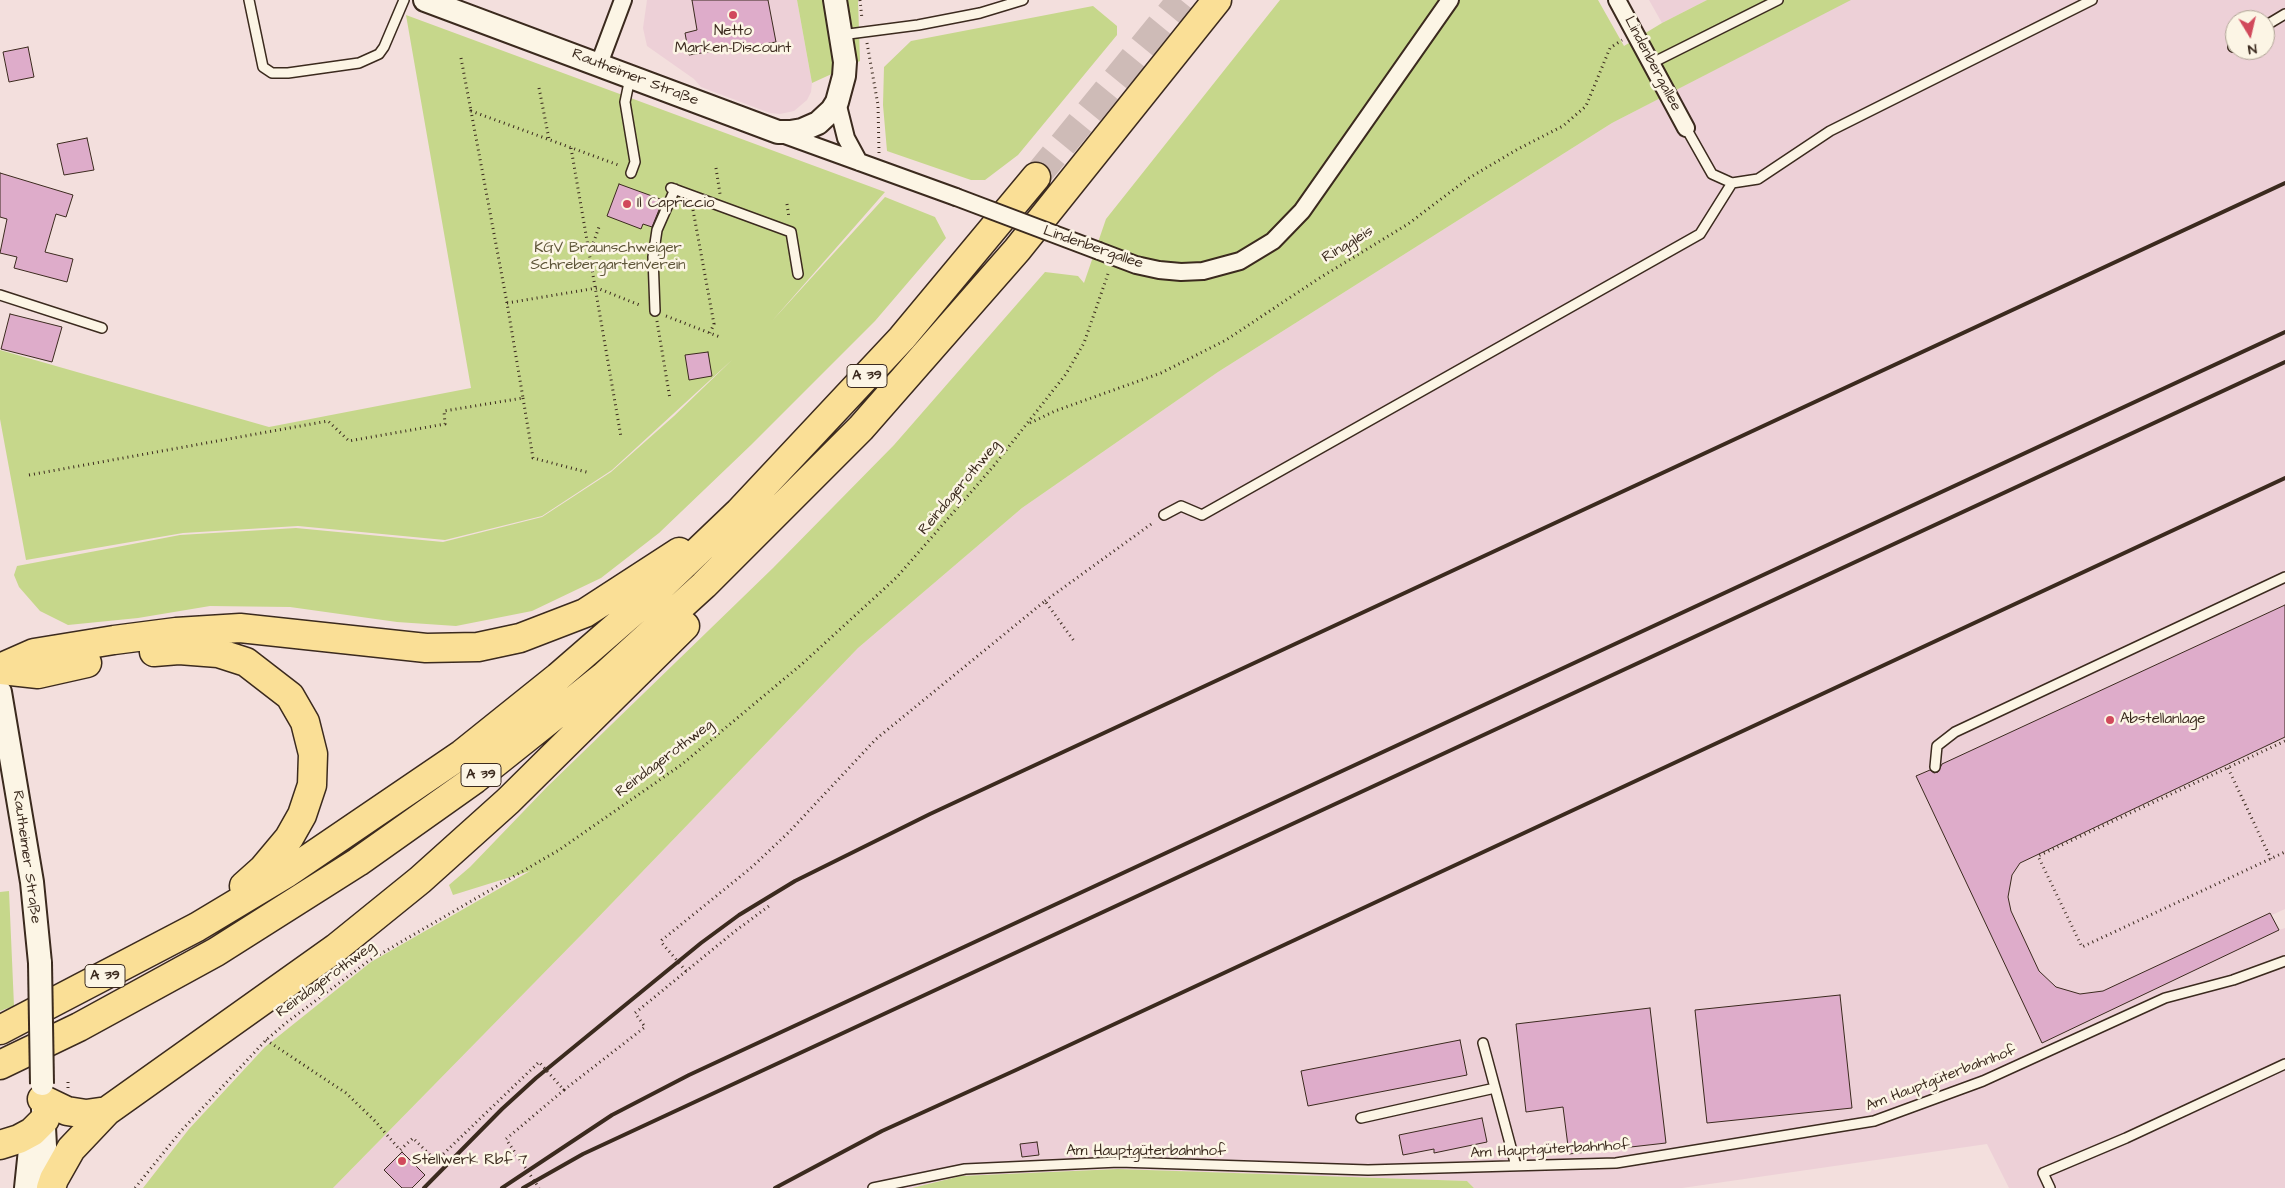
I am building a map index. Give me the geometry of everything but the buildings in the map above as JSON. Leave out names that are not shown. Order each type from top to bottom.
[{"type":"highway","name":"A 39","points":[[0,1065],[79,1027],[216,952],[358,862],[475,779],[603,677],[704,585],[834,458],[1017,250],[1217,0]]},
{"type":"highway","name":"A 39","points":[[0,1030],[197,928],[287,873],[462,754],[558,677],[649,598],[739,512],[902,338],[1036,177]]},
{"type":"highway","points":[[51,1188],[71,1149],[107,1111],[336,948],[420,880],[500,808],[800,513],[819,486],[834,458]]},
{"type":"highway","points":[[0,668],[34,654],[114,640],[176,632],[231,629],[426,648],[478,647],[520,638],[585,613],[739,512]]},
{"type":"highway","points":[[0,668],[38,674],[129,655],[179,650],[218,653],[246,662],[290,696],[305,722],[313,754],[312,785],[302,816],[289,838],[263,869],[197,928]]},
{"type":"highway","points":[[0,1145],[19,1139],[41,1108],[86,1114],[107,1111]]},
{"type":"main road","name":"Rautheimer Straße","points":[[425,0],[630,75],[778,132],[796,131],[812,126],[824,118],[837,102]]},
{"type":"main road","points":[[835,0],[841,35],[844,76],[837,102]]},
{"type":"main road","name":"Rautheimer Straße","points":[[0,692],[32,882],[40,963],[41,1108]]},
{"type":"main road","points":[[26,1188],[41,1108]]},
{"type":"main road","points":[[41,1108],[42,1188]]},
{"type":"street","points":[[599,64],[623,0]]},
{"type":"street","name":"Lindenbergallee","points":[[778,132],[1106,254],[1159,270],[1180,272],[1204,271],[1240,261],[1273,241],[1302,211],[1450,0]]},
{"type":"street","name":"Lindenbergallee","points":[[1617,0],[1686,128]]},
{"type":"street","points":[[837,102],[846,138],[858,162]]},
{"type":"lane","points":[[249,0],[263,67],[272,73],[288,73],[359,63],[378,54],[384,47],[404,0]]},
{"type":"lane","points":[[841,35],[918,25],[980,13],[1023,0]]},
{"type":"lane","points":[[1652,62],[1778,0]]},
{"type":"lane","points":[[1686,128],[1712,174],[1732,183],[1758,179],[1830,131],[2092,0]]},
{"type":"lane","points":[[630,75],[624,102],[634,162],[632,172]]},
{"type":"lane","points":[[1164,515],[1181,506],[1202,515],[1700,234],[1732,183]]},
{"type":"lane","points":[[655,311],[653,257],[657,230],[673,188],[791,232],[798,274]]},
{"type":"lane","points":[[0,295],[102,328]]},
{"type":"lane","points":[[1935,767],[1937,746],[1955,732],[2285,578]]},
{"type":"lane","name":"Am Hauptgüterbahnhof","points":[[873,1188],[965,1169],[1119,1162],[1368,1170],[1616,1163],[1874,1121],[1982,1081],[2165,998],[2233,980],[2285,960]]},
{"type":"lane","points":[[1483,1042],[1516,1166]]},
{"type":"lane","points":[[2050,1188],[2044,1173],[2126,1138],[2285,1064]]},
{"type":"lane","points":[[1361,1118],[1495,1088]]},
{"type":"path","points":[[860,0],[878,106],[878,148],[882,171]]},
{"type":"path","name":"Ringgleis","points":[[1029,424],[1055,411],[1161,373],[1226,340],[1318,279],[1408,224],[1469,178],[1518,149],[1564,126],[1586,106],[1610,48],[1635,32]]},
{"type":"path","points":[[461,58],[507,303],[533,458],[590,473]]},
{"type":"path","points":[[539,88],[549,140]]},
{"type":"path","points":[[471,111],[632,172]]},
{"type":"path","points":[[571,148],[621,437]]},
{"type":"path","points":[[716,168],[722,206]]},
{"type":"path","points":[[691,195],[714,324],[710,333]]},
{"type":"path","points":[[589,254],[599,227]]},
{"type":"path","name":"Reindagerothweg","points":[[135,1188],[180,1131],[266,1040],[323,994],[370,960],[559,850],[681,764],[802,664],[897,577],[935,536],[1029,424],[1066,374],[1084,343],[1106,254]]},
{"type":"path","points":[[507,303],[595,288],[720,337]]},
{"type":"path","points":[[655,311],[670,399]]},
{"type":"path","points":[[29,475],[328,421],[350,442],[445,424],[444,412],[522,398]]},
{"type":"path","points":[[686,971],[661,942],[662,940],[734,882],[770,850],[819,801],[876,739],[1045,601],[1164,515]]},
{"type":"path","points":[[1045,601],[1074,641]]},
{"type":"path","points":[[2285,741],[2038,856],[2082,948],[2285,852]]},
{"type":"path","points":[[2228,768],[2271,859]]},
{"type":"path","points":[[539,1188],[506,1139],[564,1090],[645,1027],[635,1013],[769,906]]},
{"type":"path","points":[[266,1040],[346,1093],[375,1121],[400,1150],[413,1138],[436,1161],[539,1062],[564,1090]]},
{"type":"shaded area","points":[[647,0],[797,0],[812,83],[811,92],[807,100],[794,111],[780,114],[770,113],[701,87],[694,79],[647,46],[643,28]]},
{"type":"shaded area","points":[[1649,0],[1707,0],[1662,23]]},
{"type":"shaded area","points":[[1849,0],[2285,0],[2285,909],[2272,915],[2279,930],[2285,928],[2285,1188],[2009,1188],[1987,1144],[1682,1188],[1474,1188],[1467,1181],[1118,1169],[961,1176],[912,1188],[333,1188],[587,929],[858,648],[1022,508],[1218,372],[1612,123]]},
{"type":"green space","points":[[797,0],[858,0],[860,61],[812,83]]},
{"type":"green space","points":[[1280,0],[1598,0],[1624,46],[1662,23],[1707,0],[1851,0],[1612,123],[1218,372],[1022,508],[858,648],[587,929],[333,1188],[143,1188],[189,1129],[265,1047],[371,962],[530,871],[453,895],[449,885],[470,867],[547,787],[773,568],[894,445],[1045,272],[1078,276],[1084,283],[1106,219]]},
{"type":"green space","points":[[1093,6],[1117,26],[1117,35],[1018,155],[985,180],[971,180],[887,151],[883,105],[884,67],[911,41]]},
{"type":"green space","name":"KGV Braunschweiger Schrebergartenverein","points":[[406,15],[885,192],[772,321],[885,197],[935,217],[946,238],[875,321],[751,445],[659,533],[601,578],[532,611],[456,626],[397,622],[290,607],[210,606],[138,618],[68,625],[40,611],[19,587],[14,575],[17,566],[180,535],[296,528],[443,542],[542,517],[611,472],[674,416],[733,359],[612,470],[542,516],[445,540],[298,526],[183,533],[26,560],[0,419],[0,350],[269,427],[471,388]]},
{"type":"green space","points":[[9,891],[14,1006],[0,1011],[0,892]]},
{"type":"green space","points":[[1118,1169],[1467,1181],[1474,1188],[912,1188],[961,1176]]},
{"type":"tunnel","points":[[1036,177],[1181,0]]},
{"type":"railway","points":[[424,1188],[502,1109],[536,1078],[701,943],[739,915],[795,881],[930,814],[2285,183]]},
{"type":"railway","points":[[502,1188],[612,1115],[689,1075],[2285,332]]},
{"type":"railway","points":[[523,1188],[583,1154],[2285,362]]},
{"type":"railway","points":[[775,1188],[882,1131],[2285,478]]},
{"type":"place","name":"Netto Marken-Discount","points":[[733,15]]},
{"type":"place","name":"Il Capriccio","points":[[627,204]]},
{"type":"place","name":"Abstellanlage","points":[[2110,720]]},
{"type":"place","name":"Stellwerk Rbf 7","points":[[402,1161]]}]
